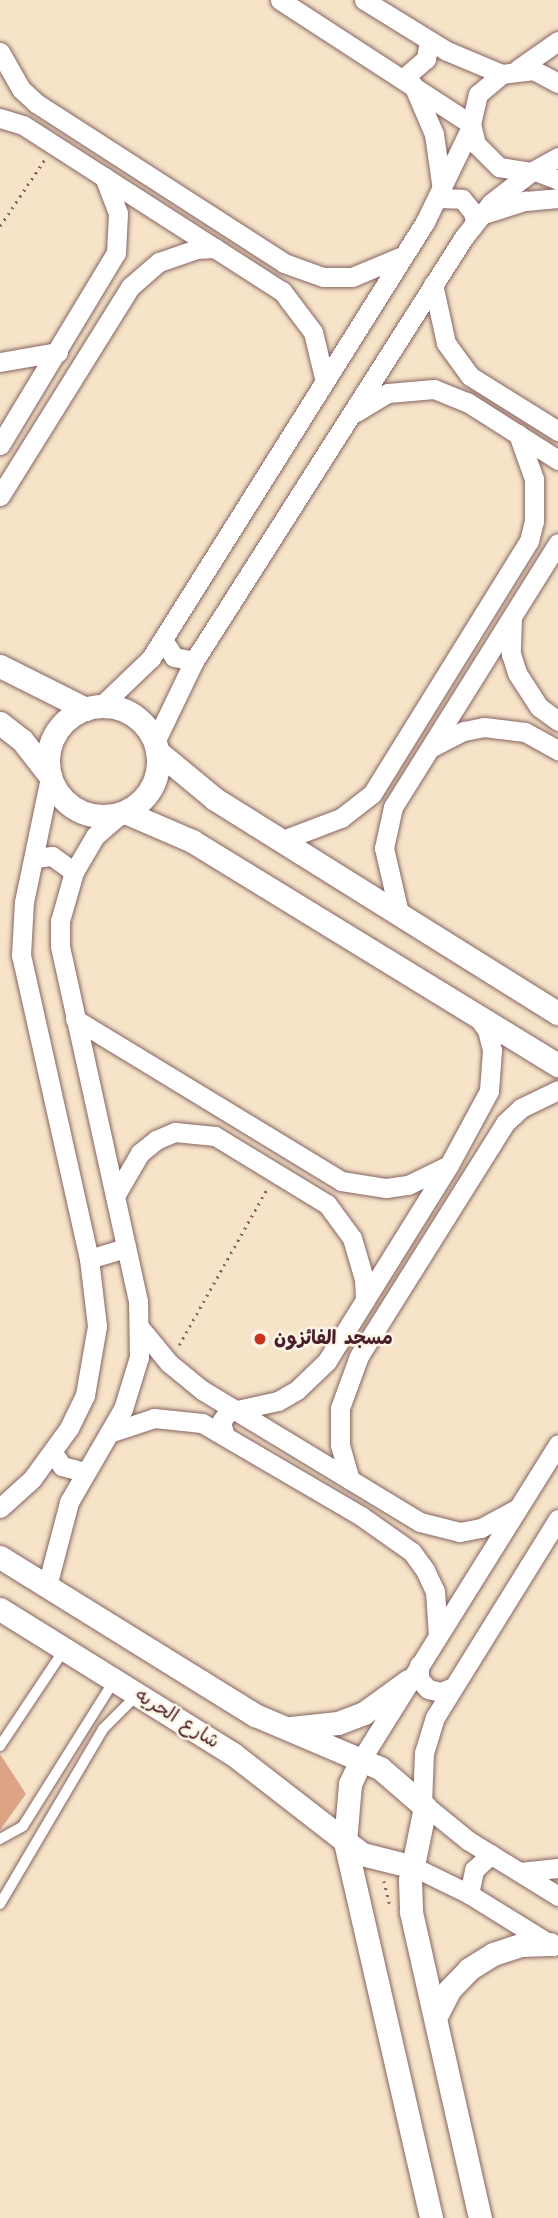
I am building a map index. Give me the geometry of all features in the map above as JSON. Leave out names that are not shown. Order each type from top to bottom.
[{"type":"street","points":[[280,0],[408,79],[471,126],[485,157],[499,167],[533,172],[558,180]]},
{"type":"street","points":[[364,0],[429,41],[510,71],[534,70],[558,83]]},
{"type":"street","points":[[408,79],[421,67],[429,41]]},
{"type":"street","points":[[0,1508],[53,1453],[85,1395],[94,1361],[97,1326],[89,1259],[24,981],[21,928],[50,777],[48,763],[54,736],[137,675],[163,640],[440,195],[471,126],[478,94],[558,41]]},
{"type":"street","points":[[0,52],[21,89],[36,103],[296,269],[323,277],[352,277],[379,270],[404,255]]},
{"type":"street","points":[[408,79],[435,134],[440,195]]},
{"type":"street","points":[[23,125],[24,114],[36,103]]},
{"type":"street","points":[[0,118],[23,125],[282,291],[313,332],[325,382]]},
{"type":"street","points":[[47,1586],[59,1527],[85,1472],[109,1433],[133,1384],[141,1329],[127,1248],[60,946],[60,921],[74,872],[95,836],[151,787],[156,746],[194,661],[477,219],[533,172],[558,158]]},
{"type":"street","points":[[0,445],[108,272],[119,233],[113,194],[103,176]]},
{"type":"street","points":[[440,195],[462,199],[477,219]]},
{"type":"street","points":[[477,219],[525,201],[558,198]]},
{"type":"street","points":[[0,496],[130,287],[168,258],[215,247]]},
{"type":"street","points":[[282,291],[295,284],[296,269]]},
{"type":"street","points":[[108,272],[121,276],[130,287]]},
{"type":"street","points":[[433,284],[443,334],[470,376],[558,431]]},
{"type":"street","points":[[0,362],[58,352]]},
{"type":"street","points":[[456,396],[458,382],[470,376]]},
{"type":"street","points":[[350,417],[368,403],[400,391],[434,389],[456,396],[558,460]]},
{"type":"street","points":[[283,840],[341,818],[372,794],[529,541],[534,521],[534,479],[518,434]]},
{"type":"street","points":[[399,913],[384,848],[393,807],[554,548],[540,541],[529,541]]},
{"type":"street","points":[[513,613],[511,653],[526,691],[539,707],[558,721]]},
{"type":"street","points":[[163,640],[174,657],[194,661]]},
{"type":"street","points":[[0,666],[93,708],[134,716],[156,746],[193,784],[558,1013]]},
{"type":"street","points":[[525,732],[526,716],[539,707]]},
{"type":"street","points":[[0,723],[22,740],[50,777],[57,791],[79,811],[93,815],[124,812],[192,841],[558,1065]]},
{"type":"street","points":[[428,750],[464,731],[484,727],[525,732],[558,750]]},
{"type":"street","points":[[372,794],[377,808],[393,807]]},
{"type":"street","points":[[35,858],[61,859],[74,872]]},
{"type":"street","points":[[224,1433],[223,1418],[236,1410],[278,1401],[327,1361],[449,1165],[482,1110],[491,1081],[492,1050],[487,1030],[477,1016]]},
{"type":"street","points":[[75,1019],[341,1181],[363,1187],[397,1186],[430,1177],[449,1165]]},
{"type":"street","points":[[351,1480],[339,1426],[350,1373],[505,1123],[539,1097],[558,1090]]},
{"type":"street","points":[[482,1110],[497,1111],[505,1123]]},
{"type":"street","points":[[115,1196],[140,1153],[175,1132],[215,1136],[277,1171],[327,1204],[352,1238],[365,1300]]},
{"type":"street","points":[[327,1204],[340,1196],[341,1181]]},
{"type":"street","points":[[89,1259],[127,1248]]},
{"type":"street","points":[[141,1329],[169,1363],[236,1410],[439,1530],[481,1528],[518,1508]]},
{"type":"street","points":[[327,1361],[335,1373],[350,1373]]},
{"type":"street","points":[[109,1433],[154,1418],[202,1423],[224,1433],[361,1516],[412,1552],[425,1570],[439,1613],[438,1636]]},
{"type":"street","points":[[431,2218],[345,1842],[350,1784],[362,1758],[413,1673],[558,1444]]},
{"type":"street","points":[[53,1453],[62,1466],[85,1472]]},
{"type":"street","points":[[361,1516],[375,1506],[375,1494]]},
{"type":"street","points":[[480,2218],[411,1912],[414,1867],[425,1827],[422,1802],[429,1734],[453,1686],[558,1519]]},
{"type":"street","points":[[0,1557],[221,1696],[284,1728],[362,1758],[396,1778],[422,1802],[491,1854],[558,1896]]},
{"type":"street","name":"شارع الحريه","points":[[0,1609],[253,1768],[345,1842],[377,1860],[414,1867]]},
{"type":"street","points":[[284,1728],[338,1723],[387,1699],[413,1673]]},
{"type":"street","points":[[413,1673],[428,1689],[441,1692],[453,1686]]},
{"type":"street","points":[[469,1894],[474,1870],[491,1854]]},
{"type":"street","points":[[414,1867],[469,1894],[554,1946]]},
{"type":"street","points":[[520,1872],[558,1868]]},
{"type":"street","points":[[436,2016],[449,1990],[469,1969],[493,1954],[521,1945],[554,1946]]},
{"type":"lane","points":[[0,1746],[65,1649]]},
{"type":"lane","points":[[0,1839],[8,1838],[23,1826],[115,1681]]},
{"type":"lane","points":[[0,1904],[103,1729],[137,1695]]},
{"type":"path","points":[[0,226],[54,145]]},
{"type":"path","points":[[169,1363],[277,1171]]},
{"type":"path","points":[[376,1879],[383,1877],[392,1914]]},
{"type":"building","points":[[0,1754],[26,1794],[0,1830]]},
{"type":"place","name":"مسجد الفائزون","points":[[260,1339]]}]
